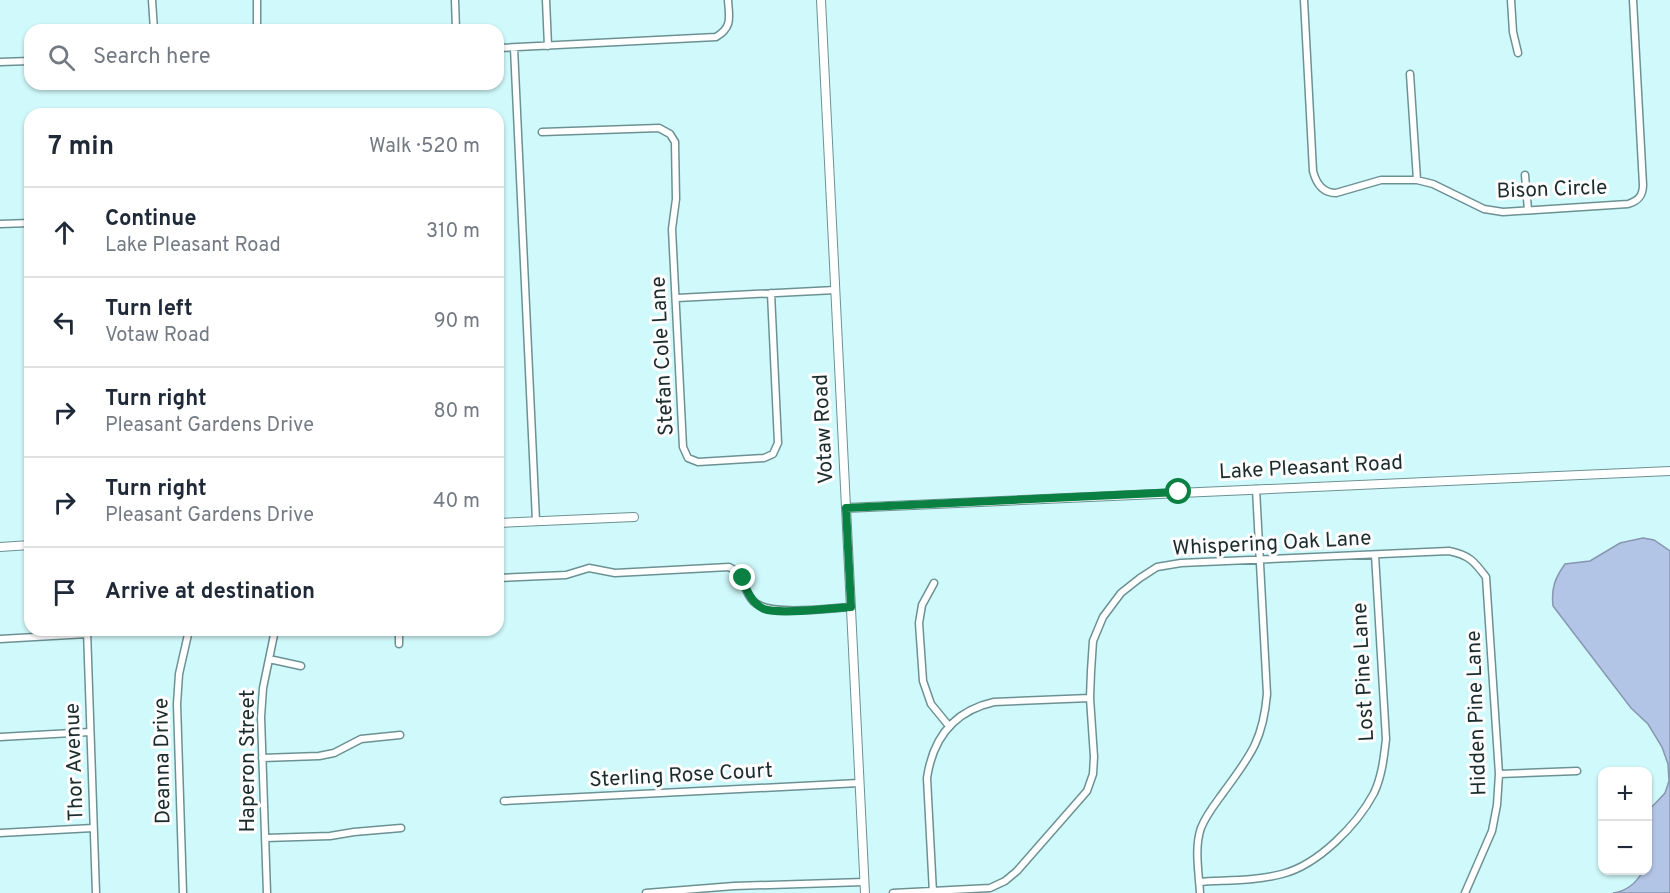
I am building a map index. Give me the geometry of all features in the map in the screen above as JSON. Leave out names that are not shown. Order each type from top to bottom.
[{"type":"street","points":[[152,0],[153,24]]},
{"type":"street","points":[[257,0],[257,24]]},
{"type":"street","points":[[454,0],[456,24]]},
{"type":"street","points":[[546,0],[548,46]]},
{"type":"street","points":[[504,48],[716,37],[725,31],[729,20],[728,0]]},
{"type":"street","name":"Votaw Road","points":[[821,0],[865,893]]},
{"type":"street","name":"Bison Circle","points":[[1304,0],[1313,171],[1316,182],[1330,193],[1336,193],[1381,180],[1417,180],[1433,184],[1484,209],[1503,212],[1628,204],[1634,202],[1643,192],[1633,0]]},
{"type":"street","points":[[1511,0],[1518,53]]},
{"type":"street","points":[[514,48],[536,521]]},
{"type":"street","points":[[0,62],[24,61]]},
{"type":"street","points":[[1410,74],[1417,180]]},
{"type":"street","name":"Stefan Cole Lane","points":[[542,132],[659,128],[670,134],[675,142],[676,199],[672,229],[683,447],[688,458],[698,462],[764,458],[773,453],[778,443],[771,294]]},
{"type":"street","points":[[1525,175],[1528,210]]},
{"type":"street","points":[[0,224],[24,223]]},
{"type":"street","points":[[677,298],[835,290]]},
{"type":"street","name":"Lake Pleasant Road","points":[[846,508],[1670,471]]},
{"type":"street","points":[[1200,893],[1198,850],[1200,830],[1209,813],[1249,758],[1260,736],[1265,717],[1267,694],[1256,489]]},
{"type":"street","points":[[504,523],[634,517]]},
{"type":"street","points":[[0,547],[24,545]]},
{"type":"street","name":"Whispering Oak Lane","points":[[893,893],[990,888],[1005,881],[1017,871],[1087,791],[1093,774],[1094,758],[1090,698],[1093,640],[1103,617],[1121,593],[1157,567],[1181,563],[1449,551],[1466,555],[1477,564]]},
{"type":"street","name":"Lost Pine Lane","points":[[1199,882],[1262,878],[1285,873],[1310,862],[1327,849],[1359,816],[1374,792],[1383,768],[1386,739],[1375,555]]},
{"type":"street","name":"Hidden Pine Lane","points":[[1465,893],[1492,831],[1499,774],[1488,591],[1486,577],[1477,564]]},
{"type":"street","points":[[504,578],[566,575],[589,568],[615,573],[729,567],[743,578],[747,591],[764,609],[776,611],[851,607]]},
{"type":"street","points":[[934,583],[922,605],[919,623],[923,681],[931,704],[949,726]]},
{"type":"street","points":[[0,639],[37,636]]},
{"type":"street","name":"Thor Avenue","points":[[87,636],[96,893]]},
{"type":"street","name":"Deanna Drive","points":[[183,893],[177,704],[179,674],[188,636]]},
{"type":"street","name":"Haperon Street","points":[[267,893],[262,688],[274,636]]},
{"type":"street","points":[[399,636],[399,644]]},
{"type":"street","points":[[269,659],[301,666]]},
{"type":"street","points":[[933,892],[927,778],[930,760],[936,745],[949,726],[963,713],[980,705],[994,702],[1090,698]]},
{"type":"street","points":[[0,737],[90,732]]},
{"type":"street","points":[[262,758],[319,756],[334,753],[361,740],[400,735]]},
{"type":"street","points":[[1499,774],[1577,771]]},
{"type":"street","name":"Sterling Rose Court","points":[[504,801],[859,783]]},
{"type":"street","points":[[0,833],[93,828]]},
{"type":"street","points":[[265,838],[330,836],[401,828]]},
{"type":"street","points":[[646,893],[734,886],[864,882]]},
{"type":"water","points":[[1643,538],[1654,540],[1670,551],[1670,893],[1613,893],[1627,888],[1640,875],[1652,875],[1652,807],[1665,793],[1669,781],[1668,764],[1662,747],[1648,724],[1631,708],[1553,606],[1553,588],[1565,564],[1590,561],[1620,543]]},
{"type":"route","points":[[743,578],[747,591],[764,609],[776,611],[851,607],[846,508],[1179,492]]}]
